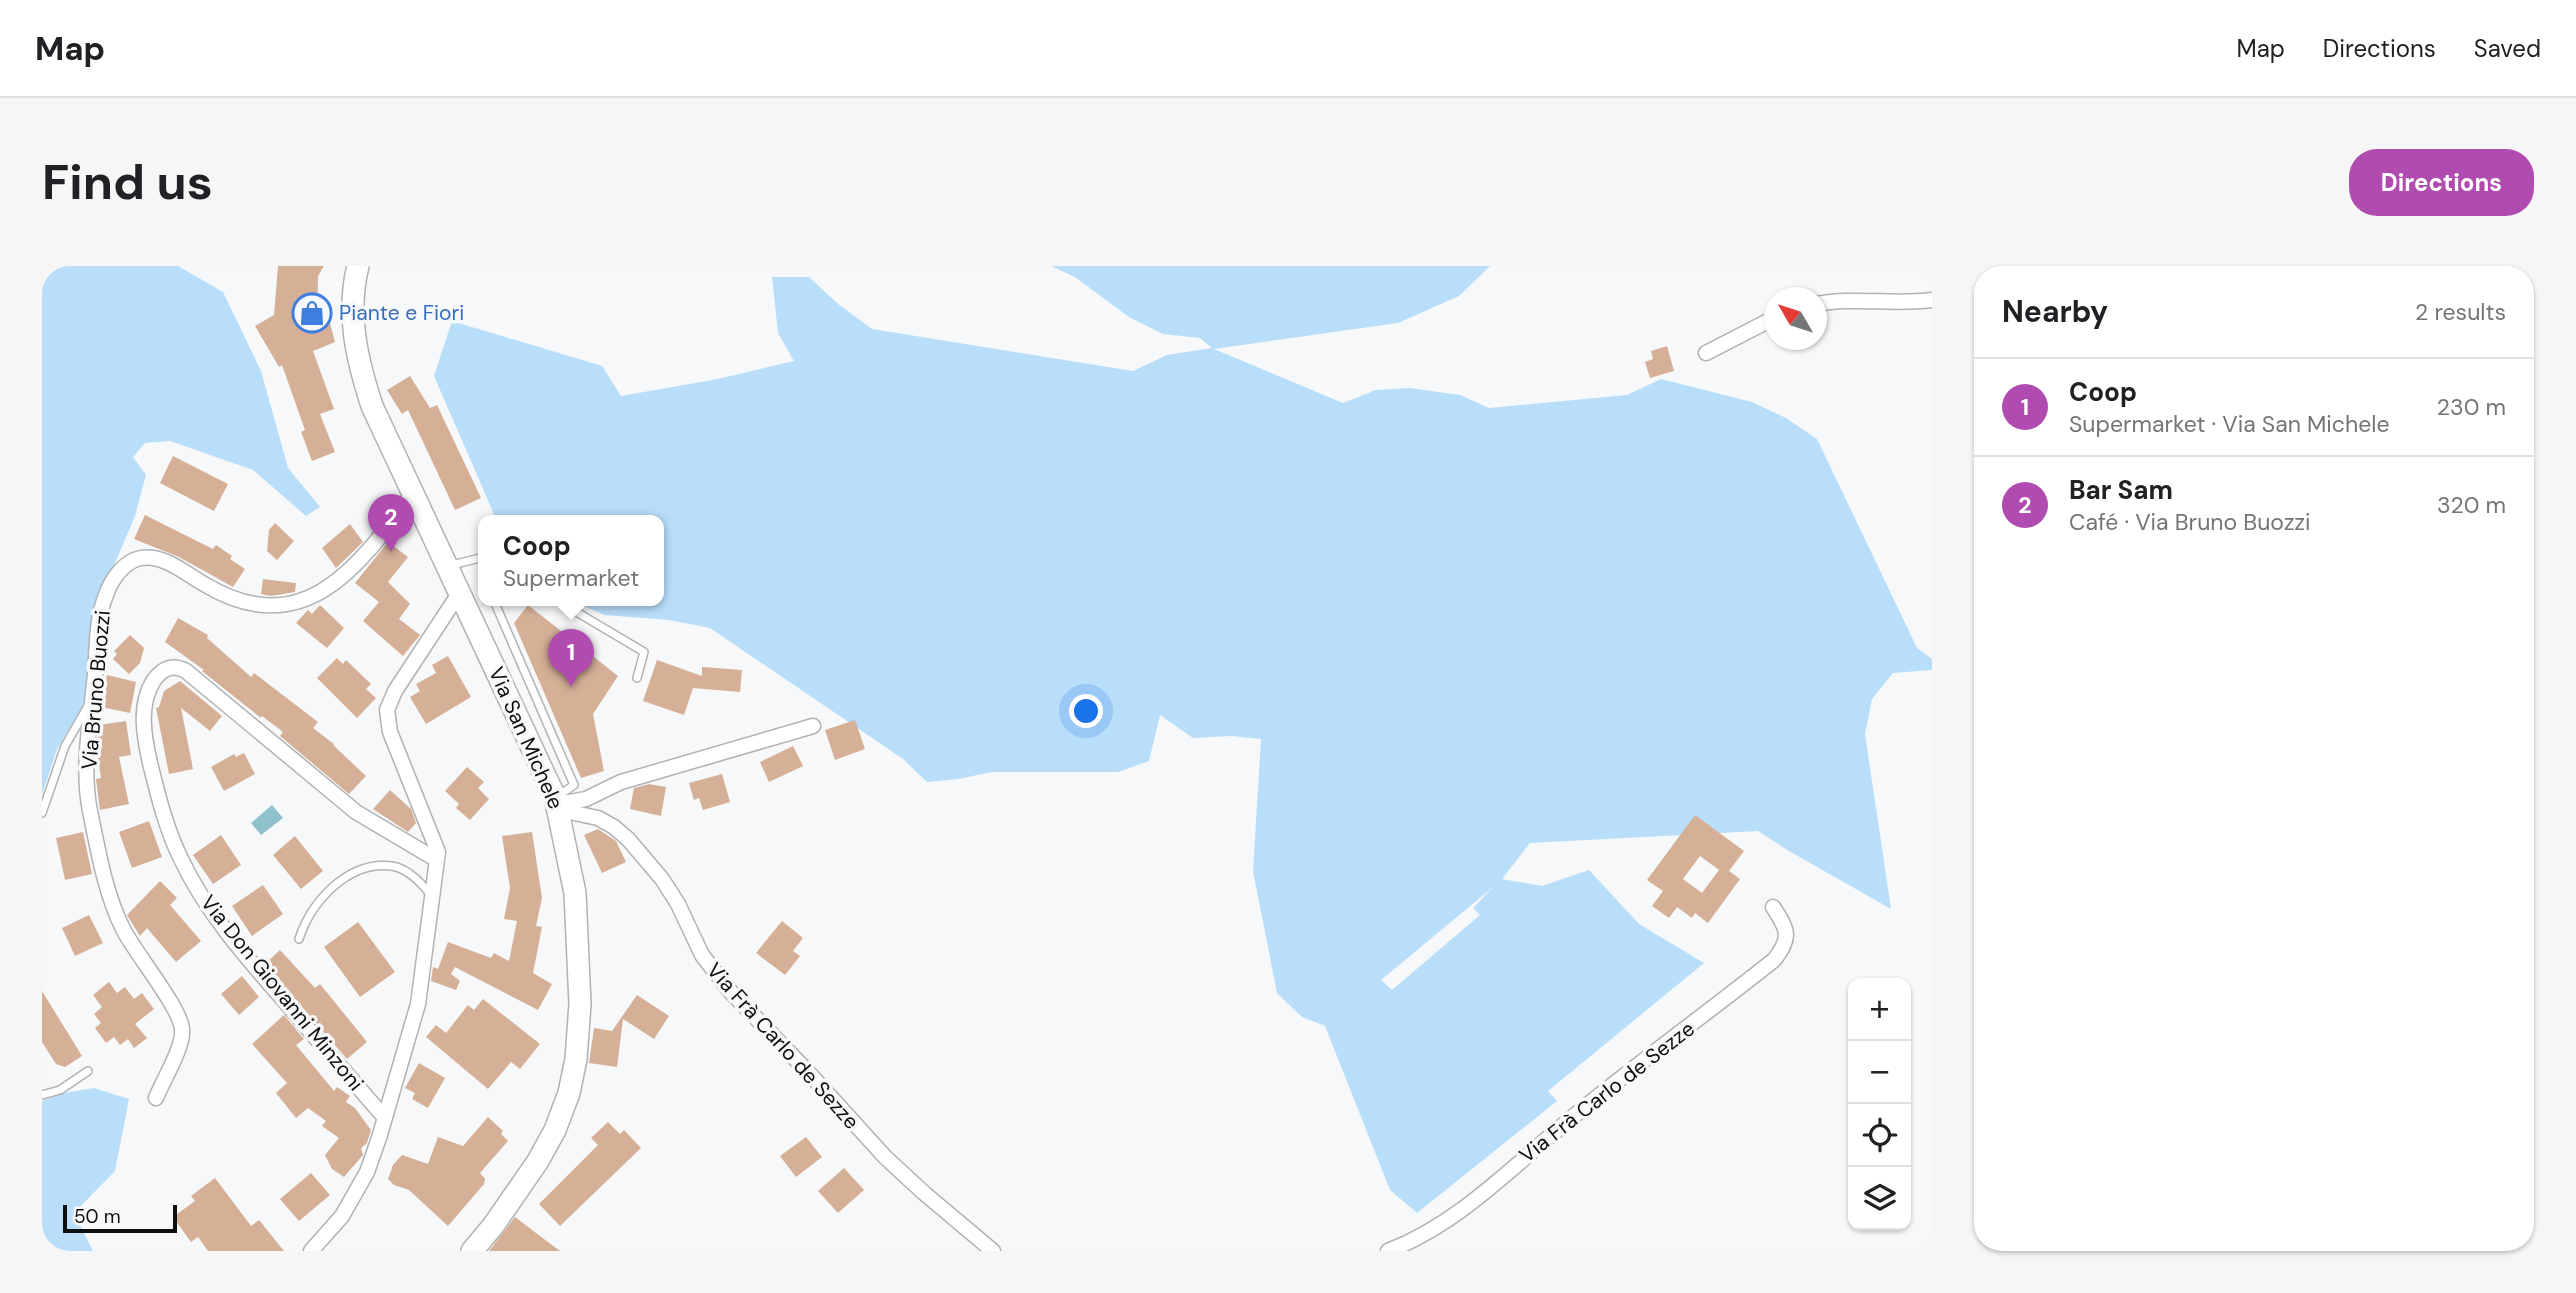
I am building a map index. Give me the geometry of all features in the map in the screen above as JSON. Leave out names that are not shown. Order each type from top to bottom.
[{"type":"main road","name":"Via San Michele","points":[[358,266],[353,294],[353,319],[360,368],[372,406],[558,804],[574,886],[580,1004],[574,1070],[560,1117],[544,1151],[500,1216],[472,1251]]},
{"type":"street","points":[[1827,303],[1851,300],[1908,303],[1932,300]]},
{"type":"street","points":[[1908,303],[1932,309]]},
{"type":"street","points":[[1706,353],[1764,323]]},
{"type":"street","name":"Via Bruno Buozzi","points":[[156,1098],[182,1030],[174,1009],[130,942],[111,898],[88,797],[87,759],[102,607],[111,583],[130,563],[139,559],[155,559],[172,565],[224,595],[270,606],[293,604],[320,593],[351,569],[413,493]]},
{"type":"street","points":[[311,1251],[342,1216],[373,1156],[418,1004],[438,852],[390,732],[387,710],[395,691],[460,592]]},
{"type":"street","name":"Via Don Giovanni Minzoni","points":[[385,1118],[247,956],[182,862],[161,803],[146,738],[145,706],[155,679],[169,667],[179,667],[186,671],[356,812],[437,860]]},
{"type":"street","points":[[558,804],[586,799],[621,782],[813,726]]},
{"type":"street","name":"Via Frà Carlo de Sezze","points":[[558,804],[598,818],[628,839],[662,879],[702,955],[729,990],[885,1157],[923,1194],[993,1251]]},
{"type":"street","name":"Via Frà Carlo de Sezze","points":[[1388,1251],[1410,1247],[1457,1213],[1571,1118],[1774,960],[1785,943],[1787,933],[1784,923],[1773,908]]},
{"type":"lane","points":[[447,566],[478,558]]},
{"type":"lane","points":[[496,606],[574,785],[558,804]]},
{"type":"lane","points":[[566,606],[644,652],[637,678]]},
{"type":"lane","points":[[42,813],[61,755],[93,699]]},
{"type":"lane","points":[[299,939],[307,918],[322,897],[341,881],[361,871],[385,866],[400,869],[420,882],[432,896]]},
{"type":"lane","points":[[42,1095],[60,1090],[88,1071]]},
{"type":"shaded area","points":[[42,266],[178,266],[223,292],[261,371],[288,468],[320,507],[306,516],[253,470],[170,441],[145,443],[133,457],[146,475],[135,516],[107,582],[88,697],[57,749],[42,795]]},
{"type":"shaded area","points":[[1051,266],[1490,266],[1459,296],[1398,323],[1214,349],[1343,403],[1376,390],[1410,388],[1460,395],[1489,408],[1627,395],[1661,379],[1752,402],[1786,418],[1817,439],[1917,648],[1932,659],[1932,670],[1893,673],[1872,699],[1865,734],[1891,909],[1758,831],[1530,843],[1502,879],[1542,886],[1589,870],[1639,924],[1704,963],[1548,1091],[1557,1101],[1417,1213],[1390,1190],[1325,1026],[1302,1017],[1277,993],[1253,871],[1261,739],[1231,736],[1193,738],[1160,715],[1149,761],[1118,772],[991,772],[927,782],[903,759],[710,628],[669,620],[604,615],[584,606],[664,606],[664,515],[494,515],[434,376],[452,321],[602,366],[621,396],[718,379],[794,361],[778,333],[772,277],[809,277],[838,304],[872,329],[1133,371],[1167,355],[1212,348],[1200,338],[1163,334],[1129,317],[1075,277]],"holes":[[[1493,887],[1473,908],[1480,915],[1392,990],[1381,980]]]},
{"type":"shaded area","points":[[272,805],[283,818],[261,835],[251,823]]},
{"type":"shaded area","points":[[94,1088],[129,1099],[115,1171],[74,1213],[93,1251],[42,1251],[42,1101],[64,1093]]},
{"type":"building","points":[[278,266],[324,266],[318,276],[317,321],[330,323],[335,342],[313,351],[334,409],[320,414],[335,452],[312,461],[301,432],[305,430],[282,365],[279,367],[255,326],[274,315]]},
{"type":"building","points":[[1667,346],[1674,371],[1650,378],[1645,362],[1653,359],[1651,351]]},
{"type":"building","points":[[410,376],[430,408],[437,405],[481,498],[455,510],[408,410],[402,414],[387,390]]},
{"type":"building","points":[[173,456],[228,484],[214,511],[160,483]]},
{"type":"building","points":[[145,515],[213,549],[216,545],[232,556],[230,559],[245,569],[233,587],[179,557],[134,539]]},
{"type":"building","points":[[275,523],[294,541],[277,560],[267,551],[269,530]]},
{"type":"building","points":[[350,524],[363,542],[336,568],[322,548]]},
{"type":"building","points":[[388,542],[408,557],[388,582],[410,604],[399,619],[420,635],[403,656],[363,621],[379,602],[355,583]]},
{"type":"building","points":[[263,579],[296,583],[295,592],[271,596],[261,594]]},
{"type":"building","points":[[320,605],[344,628],[327,648],[296,623],[308,610],[312,614]]},
{"type":"building","points":[[529,606],[618,676],[593,714],[604,771],[581,778],[514,623]]},
{"type":"building","points":[[178,618],[208,635],[207,638],[251,677],[254,673],[318,722],[313,728],[334,744],[366,776],[349,794],[280,736],[283,732],[262,716],[261,718],[202,671],[204,670],[165,642]]},
{"type":"building","points":[[130,635],[144,648],[140,663],[129,674],[113,659],[117,654],[114,651]]},
{"type":"building","points":[[448,656],[471,697],[426,724],[410,697],[420,691],[416,684],[436,673],[432,665]]},
{"type":"building","points":[[337,658],[343,664],[346,660],[371,684],[366,689],[376,698],[357,718],[317,678]]},
{"type":"building","points":[[657,660],[702,676],[702,667],[742,670],[740,692],[693,688],[684,715],[643,701]]},
{"type":"building","points":[[107,675],[136,682],[130,713],[101,707]]},
{"type":"building","points":[[180,681],[222,716],[210,731],[181,708],[193,769],[169,774],[156,708],[159,707],[164,691]]},
{"type":"building","points":[[855,720],[865,749],[835,760],[825,730]]},
{"type":"building","points":[[126,721],[131,755],[119,757],[129,804],[100,810],[96,779],[101,778],[97,751],[99,725]]},
{"type":"building","points":[[793,746],[803,766],[769,782],[760,762]]},
{"type":"building","points":[[244,753],[255,774],[224,791],[211,767],[234,754],[236,757]]},
{"type":"building","points":[[467,767],[484,782],[478,788],[489,799],[470,820],[456,808],[459,804],[445,791]]},
{"type":"building","points":[[722,774],[730,802],[703,810],[699,798],[694,800],[689,783]]},
{"type":"building","points":[[649,784],[666,787],[661,816],[630,809],[634,788]]},
{"type":"building","points":[[390,790],[411,809],[416,823],[408,832],[373,809]]},
{"type":"building","points":[[1695,815],[1744,851],[1729,871],[1740,879],[1708,923],[1695,913],[1692,918],[1677,907],[1669,918],[1652,906],[1663,891],[1647,880]],"holes":[[[1700,856],[1719,870],[1702,893],[1683,879]]]},
{"type":"building","points":[[149,821],[162,857],[132,868],[119,832]]},
{"type":"building","points":[[598,829],[616,841],[626,862],[602,873],[584,835]]},
{"type":"building","points":[[83,832],[92,874],[65,880],[56,838]]},
{"type":"building","points":[[532,832],[542,898],[536,926],[542,927],[533,973],[552,984],[538,1010],[455,967],[451,974],[460,981],[456,990],[431,981],[433,967],[438,969],[448,942],[491,958],[494,953],[509,961],[517,921],[504,919],[510,888],[502,836]]},
{"type":"building","points":[[221,835],[241,865],[213,884],[193,855]]},
{"type":"building","points":[[295,836],[323,871],[301,889],[273,855]]},
{"type":"building","points":[[160,881],[177,898],[170,905],[201,941],[176,962],[147,928],[140,936],[127,915]]},
{"type":"building","points":[[263,885],[283,914],[252,936],[232,906]]},
{"type":"building","points":[[89,915],[103,943],[75,956],[62,928]]},
{"type":"building","points":[[782,921],[803,938],[793,951],[800,956],[785,975],[756,953]]},
{"type":"building","points":[[358,922],[395,972],[360,997],[324,947]]},
{"type":"building","points":[[280,950],[315,988],[320,984],[367,1042],[347,1059],[265,964]]},
{"type":"building","points":[[242,976],[259,997],[239,1015],[221,994]]},
{"type":"building","points":[[109,982],[117,993],[125,987],[134,999],[142,993],[154,1009],[135,1024],[147,1038],[134,1048],[128,1039],[120,1045],[114,1037],[106,1043],[95,1028],[101,1023],[94,1014],[102,1007],[93,995]]},
{"type":"building","points":[[42,991],[82,1056],[65,1067],[56,1064],[42,1042]]},
{"type":"building","points":[[637,995],[669,1016],[654,1039],[623,1019],[617,1067],[589,1063],[594,1028],[612,1031]]},
{"type":"building","points":[[483,999],[540,1044],[520,1069],[511,1062],[488,1089],[426,1037],[436,1025],[446,1033],[468,1005],[474,1010]]},
{"type":"building","points":[[284,1015],[304,1039],[296,1045],[334,1091],[337,1087],[350,1096],[346,1102],[355,1108],[371,1130],[367,1143],[361,1148],[363,1155],[344,1177],[332,1169],[325,1155],[339,1138],[322,1126],[326,1121],[308,1108],[296,1118],[276,1093],[287,1083],[252,1044]]},
{"type":"building","points":[[419,1063],[445,1078],[428,1108],[412,1099],[415,1093],[405,1088]]},
{"type":"building","points":[[488,1117],[503,1131],[501,1134],[508,1141],[480,1173],[485,1179],[484,1184],[448,1226],[409,1190],[394,1185],[388,1179],[393,1165],[402,1155],[428,1164],[438,1137],[463,1146]]},
{"type":"building","points":[[608,1122],[620,1134],[624,1130],[641,1148],[560,1226],[539,1204],[598,1145],[591,1138]]},
{"type":"building","points":[[806,1137],[822,1157],[796,1177],[780,1156]]},
{"type":"building","points":[[844,1168],[864,1190],[838,1213],[818,1191]]},
{"type":"building","points":[[311,1173],[330,1195],[299,1221],[280,1199]]},
{"type":"building","points":[[215,1178],[251,1226],[259,1220],[284,1251],[208,1251],[198,1237],[191,1242],[173,1217],[195,1201],[191,1196]]},
{"type":"building","points":[[515,1217],[540,1236],[560,1251],[489,1251]]},
{"type":"place","name":"Piante e Fiori","points":[[312,313]]},
{"type":"place","name":"Bar Sam","points":[[391,552]]},
{"type":"place","name":"Coop","points":[[571,687]]}]
